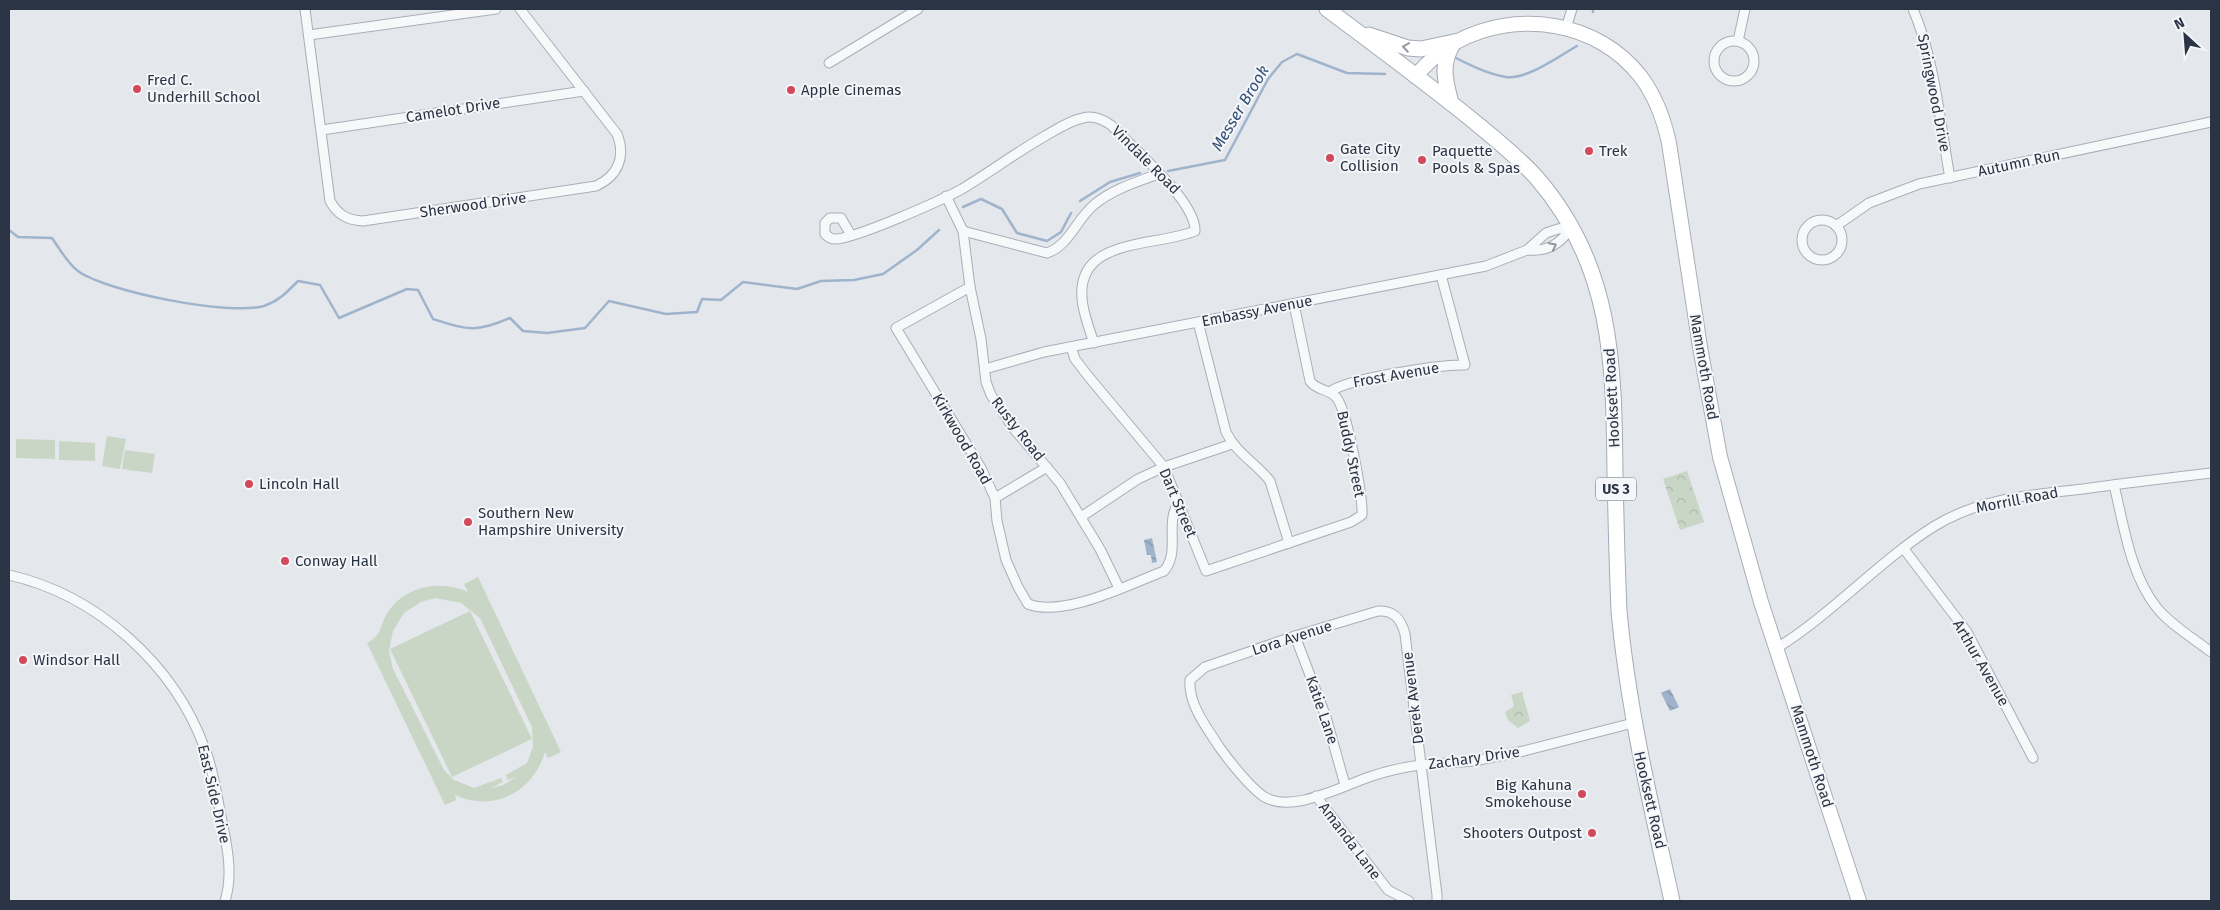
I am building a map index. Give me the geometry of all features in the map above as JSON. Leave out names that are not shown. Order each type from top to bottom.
[{"type":"main road","name":"Hooksett Road","points":[[1327,9],[1451,103],[1525,165],[1558,205],[1572,228],[1595,280],[1609,338],[1614,419],[1619,611],[1633,723],[1672,901]]},
{"type":"main road","name":"Mammoth Road","points":[[1415,76],[1429,61],[1454,42],[1481,31],[1509,24],[1538,24],[1566,28],[1604,44],[1629,64],[1650,90],[1664,122],[1674,170],[1698,339],[1720,457],[1735,516],[1859,901]]},
{"type":"main road","points":[[1358,32],[1408,48],[1421,49],[1454,42]]},
{"type":"main road","points":[[1451,103],[1444,77],[1444,66],[1454,42]]},
{"type":"street","name":"Sherwood Drive","points":[[305,9],[330,201],[335,210],[344,218],[353,220],[596,186],[614,174],[619,164],[620,144],[617,134],[520,9]]},
{"type":"street","points":[[309,36],[496,9]]},
{"type":"street","points":[[829,63],[918,9]]},
{"type":"street","points":[[1566,28],[1572,9]]},
{"type":"street","points":[[1738,41],[1745,9]]},
{"type":"street","name":"Springwood Drive","points":[[1913,9],[1928,56],[1950,178]]},
{"type":"street","points":[[1738,41],[1750,50],[1753,65],[1744,78],[1729,80],[1717,70],[1714,58],[1722,45],[1738,41]]},
{"type":"street","name":"Camelot Drive","points":[[322,130],[584,91]]},
{"type":"street","name":"Vindale Road","points":[[851,235],[960,189],[1049,134],[1082,118],[1102,119],[1111,125],[1182,196],[1192,213],[1195,231],[1183,236],[1113,250],[1096,260],[1085,277],[1082,297],[1094,343]]},
{"type":"street","name":"Autumn Run","points":[[1836,226],[1860,208],[1889,194],[1950,178],[2211,122]]},
{"type":"street","points":[[963,230],[1047,253],[1064,243],[1095,203],[1112,192],[1158,174]]},
{"type":"street","name":"Rusty Road","points":[[946,196],[963,230],[970,287],[986,382],[996,404],[1014,429],[1060,483],[1100,550],[1119,588]]},
{"type":"street","points":[[1824,220],[1836,226],[1842,237],[1842,245],[1838,253],[1823,261],[1814,259],[1807,254],[1802,242],[1803,234],[1808,226],[1824,220]]},
{"type":"street","name":"Embassy Avenue","points":[[985,369],[1017,358],[1486,266],[1527,250],[1546,233],[1558,228],[1572,228]]},
{"type":"street","name":"Embassy Avenue","points":[[1527,250],[1540,251],[1550,248],[1563,240],[1572,228]]},
{"type":"street","name":"Frost Avenue","points":[[1330,392],[1344,384],[1440,367],[1465,365],[1441,275]]},
{"type":"street","name":"Kirkwood Road","points":[[970,287],[896,328],[981,468],[995,498],[997,522],[1006,560],[1018,588],[1028,604],[1048,608],[1068,605],[1119,588]]},
{"type":"street","name":"Buddy Street","points":[[1289,543],[1351,522],[1362,515],[1361,497],[1346,424],[1339,401],[1330,392],[1317,388],[1310,381],[1294,304]]},
{"type":"street","points":[[1198,322],[1226,432],[1232,444],[1264,473],[1270,482],[1289,543]]},
{"type":"street","name":"Dart Street","points":[[1071,347],[1076,359],[1088,376],[1164,467],[1206,571],[1289,543]]},
{"type":"street","points":[[1081,517],[1138,479],[1164,467],[1232,444]]},
{"type":"street","points":[[995,498],[1047,468]]},
{"type":"street","name":"Morrill Road","points":[[1777,648],[1833,608],[1904,548],[1950,518],[1988,502],[2211,473]]},
{"type":"street","points":[[2114,485],[2129,546],[2146,593],[2172,623],[2211,652]]},
{"type":"street","points":[[1119,588],[1164,571],[1170,563],[1172,515],[1179,502]]},
{"type":"street","name":"Arthur Avenue","points":[[1904,548],[1967,632],[2033,758]]},
{"type":"street","name":"East Side Drive","points":[[9,575],[44,586],[78,602],[106,620],[142,650],[175,691],[194,724],[210,763],[228,857],[229,883],[225,901]]},
{"type":"street","name":"Lora Avenue","points":[[1190,680],[1205,667],[1295,636],[1378,611],[1388,610],[1397,616]]},
{"type":"street","name":"Derek Avenue","points":[[1397,616],[1403,625],[1405,634],[1437,901]]},
{"type":"street","name":"Katie Lane","points":[[1295,636],[1326,717],[1344,785]]},
{"type":"street","name":"Zachary Drive","points":[[1190,680],[1189,690],[1196,709],[1223,751],[1263,796],[1273,800],[1293,802],[1316,796],[1374,775],[1421,766],[1474,761],[1524,751],[1633,723]]},
{"type":"street","name":"Amanda Lane","points":[[1316,796],[1388,890],[1409,901]]},
{"type":"green space","points":[[107,436],[126,439],[120,469],[102,466]]},
{"type":"green space","points":[[16,439],[55,440],[55,459],[16,458]]},
{"type":"green space","points":[[59,441],[95,443],[95,461],[59,460]]},
{"type":"green space","points":[[125,450],[155,454],[152,473],[122,469]]},
{"type":"green space","points":[[1687,471],[1704,522],[1680,530],[1663,479]]},
{"type":"green space","points":[[478,577],[561,752],[548,758],[545,752],[531,778],[522,788],[510,795],[484,802],[455,795],[456,800],[445,805],[367,643],[376,637],[388,612],[404,596],[424,587],[435,586],[457,588],[468,592],[464,584]],"holes":[[[435,598],[461,603],[480,618],[532,727],[533,747],[527,763],[506,775],[508,780],[517,776],[504,785],[491,788],[503,782],[501,778],[474,788],[454,780],[444,770],[393,669],[389,651],[393,631],[404,613],[421,602]]]},
{"type":"green space","points":[[470,611],[532,739],[452,777],[390,649]]},
{"type":"green space","points":[[1522,692],[1530,721],[1518,728],[1508,720],[1505,712],[1514,706],[1511,695]]},
{"type":"water","points":[[1152,538],[1157,562],[1152,563],[1151,555],[1147,555],[1144,540]]},
{"type":"water","points":[[1670,689],[1679,707],[1670,711],[1661,693]]},
{"type":"waterway","name":"Messer Brook","points":[[1456,58],[1493,74],[1514,77],[1533,71],[1577,46]]},
{"type":"waterway","name":"Messer Brook","points":[[1168,171],[1225,160],[1268,79],[1282,62],[1297,54],[1347,73],[1385,74]]},
{"type":"waterway","name":"Messer Brook","points":[[1080,201],[1110,182],[1140,173]]},
{"type":"waterway","name":"Messer Brook","points":[[963,207],[981,199],[1002,209],[1017,233],[1047,241],[1061,232],[1071,213]]},
{"type":"waterway","name":"Messer Brook","points":[[9,230],[18,237],[52,238],[74,268],[93,279],[115,287],[169,300],[225,308],[264,306],[278,299],[298,281],[320,285],[339,318],[407,289],[418,290],[433,319],[455,326],[480,328],[510,318],[523,331],[547,333],[585,328],[609,301],[666,314],[697,312],[702,299],[721,300],[743,282],[797,289],[821,281],[854,280],[883,274],[917,250],[939,230]]},
{"type":"place","name":"Fred C. Underhill School","points":[[137,89]]},
{"type":"place","name":"Apple Cinemas","points":[[791,90]]},
{"type":"place","name":"Trek","points":[[1589,151]]},
{"type":"place","name":"Gate City Collision","points":[[1330,158]]},
{"type":"place","name":"Paquette Pools & Spas","points":[[1422,160]]},
{"type":"place","name":"Lincoln Hall","points":[[249,484]]},
{"type":"place","name":"Southern New Hampshire University","points":[[468,522]]},
{"type":"place","name":"Conway Hall","points":[[285,561]]},
{"type":"place","name":"Windsor Hall","points":[[23,660]]},
{"type":"place","name":"Big Kahuna Smokehouse","points":[[1582,794]]},
{"type":"place","name":"Shooters Outpost","points":[[1592,833]]}]
